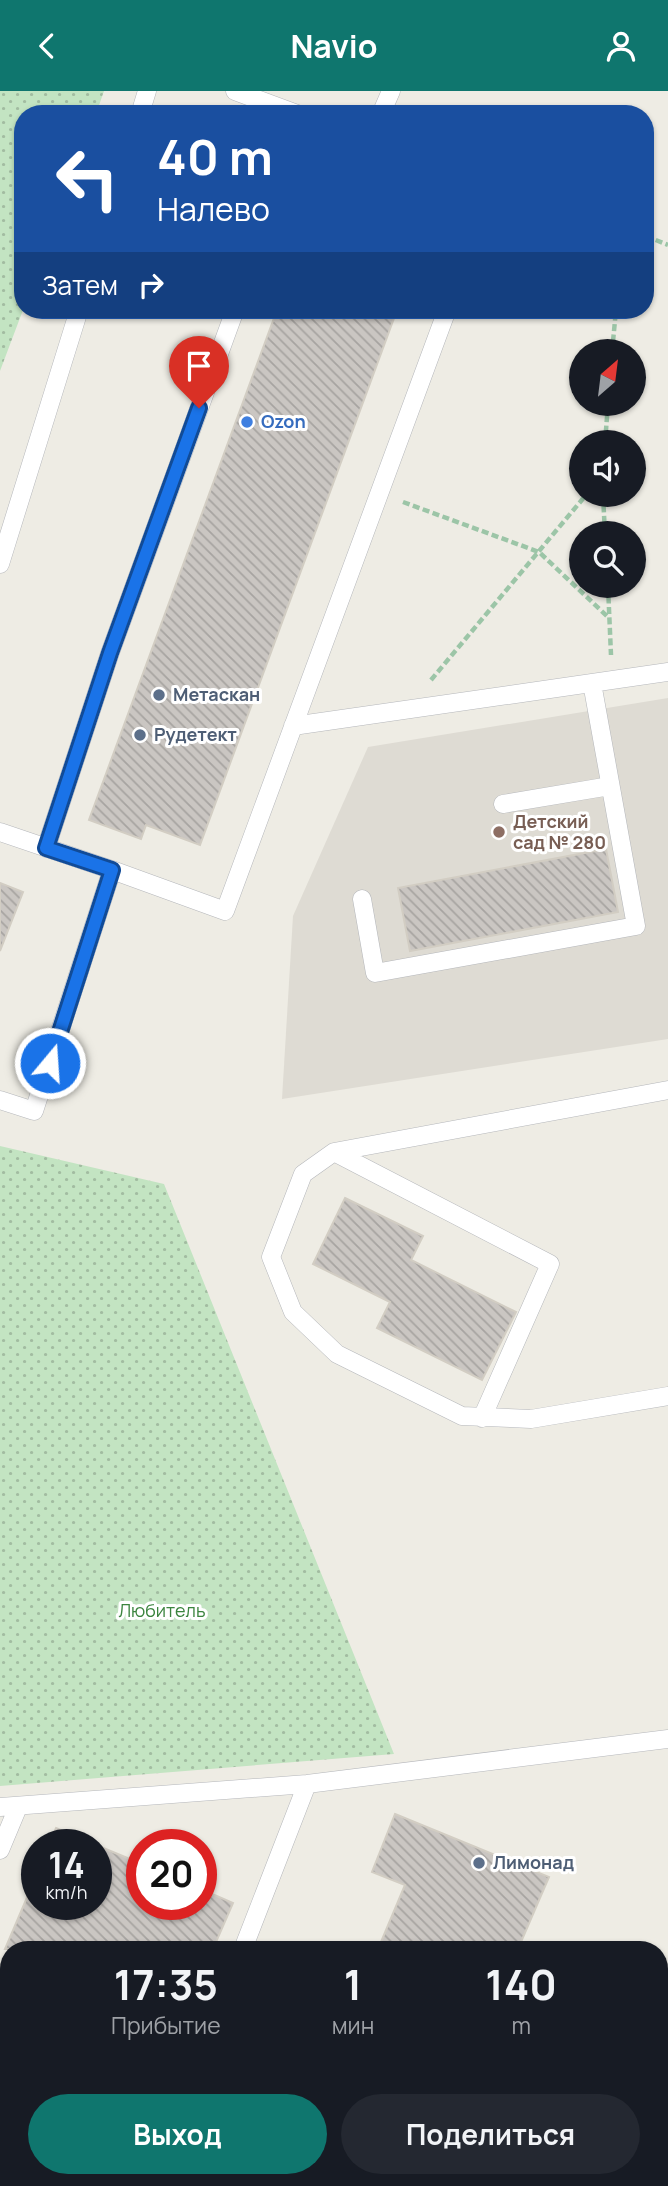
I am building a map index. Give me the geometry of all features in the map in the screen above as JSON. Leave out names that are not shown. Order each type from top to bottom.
[{"type":"lane","points":[[235,91],[273,105]]},
{"type":"lane","points":[[0,564],[76,319]]},
{"type":"lane","points":[[46,848],[110,653],[232,319]]},
{"type":"lane","points":[[0,832],[225,911],[443,319]]},
{"type":"lane","points":[[293,726],[668,672]]},
{"type":"lane","points":[[362,899],[375,973],[636,926],[592,683]]},
{"type":"lane","points":[[503,803],[610,786]]},
{"type":"lane","points":[[0,1100],[34,1111],[112,870]]},
{"type":"lane","points":[[668,1090],[334,1152],[303,1174],[271,1257],[293,1312],[337,1354],[462,1416],[531,1419],[668,1396]]},
{"type":"lane","points":[[334,1152],[550,1264],[482,1418]]},
{"type":"lane","points":[[0,1850],[9,1807],[307,1784],[668,1739]]},
{"type":"lane","points":[[246,1941],[307,1784]]},
{"type":"path","points":[[613,339],[615,319]]},
{"type":"path","points":[[379,493],[539,552],[609,618]]},
{"type":"path","points":[[406,709],[576,507]]},
{"type":"path","points":[[608,598],[612,680]]},
{"type":"shaded area","name":"Детский сад № 280","points":[[668,698],[668,1039],[282,1099],[293,916],[368,747]]},
{"type":"green space","points":[[0,91],[104,91],[99,105],[14,105],[14,319],[20,319],[0,371]]},
{"type":"green space","name":"Любитель","points":[[0,1146],[164,1184],[394,1754],[0,1786]]},
{"type":"building","points":[[274,319],[394,319],[200,845],[146,825],[141,839],[89,820]]},
{"type":"building","points":[[606,849],[618,912],[410,951],[398,888]]},
{"type":"building","points":[[0,883],[23,892],[0,951]]},
{"type":"building","points":[[345,1198],[423,1236],[411,1260],[516,1312],[482,1380],[377,1328],[390,1302],[313,1264]]},
{"type":"building","points":[[395,1814],[549,1877],[521,1941],[381,1941],[405,1885],[372,1872]]},
{"type":"building","points":[[112,1852],[126,1857],[126,1920],[217,1920],[217,1896],[233,1903],[216,1941],[8,1941],[21,1912],[21,1920],[112,1920]]},
{"type":"place","name":"Ozon","points":[[247,422]]},
{"type":"place","name":"Метаскан","points":[[159,695]]},
{"type":"place","name":"Рудетект","points":[[140,735]]},
{"type":"place","name":"Детский сад № 280","points":[[499,832]]},
{"type":"place","name":"Лимонад","points":[[479,1863]]},
{"type":"route","points":[[50,1063],[112,870],[46,848],[110,653],[199,408]]}]
